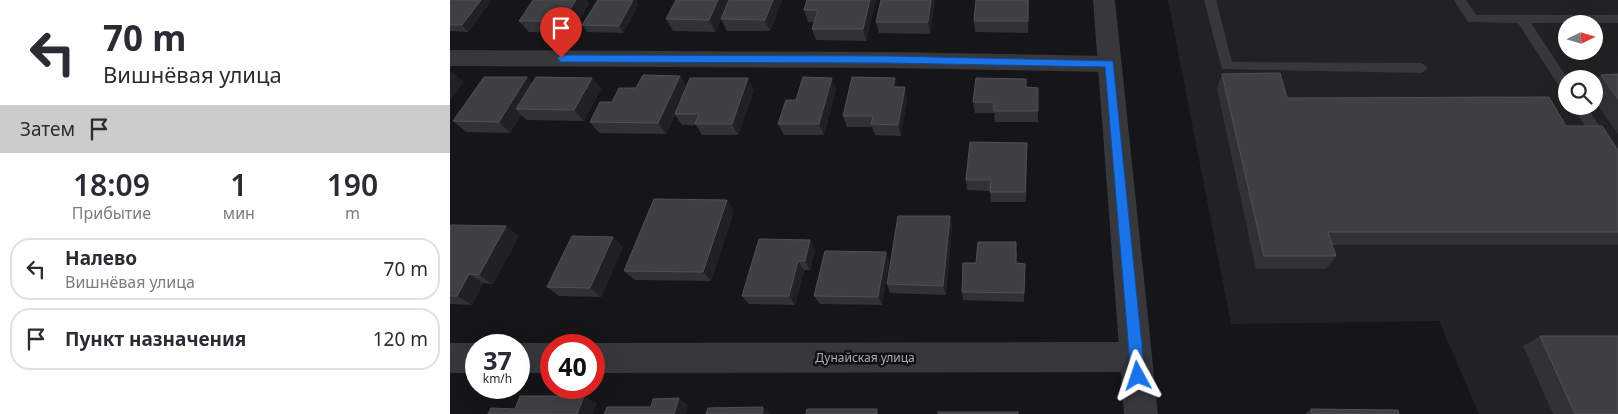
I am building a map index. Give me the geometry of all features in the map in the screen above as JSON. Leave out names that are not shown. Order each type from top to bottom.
[{"type":"street","points":[[1104,0],[1141,414]]},
{"type":"street","points":[[450,58],[879,60],[1109,64]]},
{"type":"street","name":"Дунайская улица","points":[[605,358],[1136,357]]},
{"type":"street","points":[[450,358],[465,358]]},
{"type":"lane","points":[[1210,0],[1227,66],[1422,68]]},
{"type":"lane","points":[[1460,0],[1472,19],[1618,19]]},
{"type":"lane","points":[[1522,19],[1558,74]]},
{"type":"lane","points":[[1586,115],[1618,165]]},
{"type":"shaded area","points":[[1168,0],[1618,0],[1618,414],[1479,414],[1439,321],[1231,324]]},
{"type":"building","points":[[450,0],[481,0],[462,25],[450,25]]},
{"type":"building","points":[[533,0],[576,0],[562,21],[519,21]]},
{"type":"building","points":[[598,0],[633,0],[619,26],[582,25]]},
{"type":"building","points":[[676,0],[718,0],[709,20],[666,19]]},
{"type":"building","points":[[729,0],[773,0],[765,20],[721,19]]},
{"type":"building","points":[[807,0],[870,0],[863,29],[812,29],[818,10],[804,10]]},
{"type":"building","points":[[881,0],[931,0],[928,22],[876,22]]},
{"type":"building","points":[[976,0],[1028,0],[1028,21],[974,21]]},
{"type":"building","points":[[1280,73],[1287,98],[1549,97],[1566,126],[1602,126],[1618,150],[1618,232],[1328,232],[1336,256],[1264,256],[1222,74]]},
{"type":"building","points":[[1618,74],[1618,99],[1603,78],[1603,75]]},
{"type":"building","points":[[643,75],[680,76],[658,123],[590,122],[600,102],[612,102],[619,88],[636,88]]},
{"type":"building","points":[[484,77],[527,77],[499,122],[453,121]]},
{"type":"building","points":[[536,77],[592,78],[574,110],[516,109]]},
{"type":"building","points":[[803,77],[832,78],[819,124],[778,124],[786,100],[796,100]]},
{"type":"building","points":[[852,77],[895,78],[893,87],[905,87],[898,125],[871,124],[873,116],[843,116]]},
{"type":"building","points":[[690,78],[748,78],[732,124],[695,124],[699,114],[675,114]]},
{"type":"building","points":[[976,78],[1026,79],[1026,87],[1038,88],[1038,111],[994,111],[994,102],[973,102]]},
{"type":"building","points":[[970,142],[1027,143],[1025,192],[990,192],[991,180],[966,180]]},
{"type":"building","points":[[654,199],[727,200],[703,272],[624,271]]},
{"type":"building","points":[[898,216],[950,216],[943,286],[887,284]]},
{"type":"building","points":[[451,225],[506,226],[479,275],[469,274],[457,296],[450,296]]},
{"type":"building","points":[[572,236],[613,237],[590,288],[547,287]]},
{"type":"building","points":[[759,239],[810,240],[805,261],[798,261],[789,296],[742,296]]},
{"type":"building","points":[[978,242],[1016,242],[1016,263],[1025,264],[1024,293],[962,292],[963,263],[976,263]]},
{"type":"building","points":[[825,251],[886,252],[878,297],[814,296]]},
{"type":"building","points":[[1540,336],[1618,336],[1618,414],[1575,414]]},
{"type":"building","points":[[530,396],[540,396],[540,399],[583,399],[577,414],[488,414],[491,408],[515,409],[519,399],[530,399]]},
{"type":"building","points":[[679,398],[674,414],[604,414],[607,407],[651,407],[653,399]]},
{"type":"building","points":[[763,407],[762,414],[706,414],[708,408]]},
{"type":"building","points":[[807,409],[877,409],[877,414],[806,414]]},
{"type":"building","points":[[1311,409],[1398,410],[1399,414],[1312,414]]},
{"type":"building","points":[[938,412],[1018,412],[1018,414],[938,414]]},
{"type":"route","points":[[561,58],[888,60],[1109,64],[1138,376]]}]
